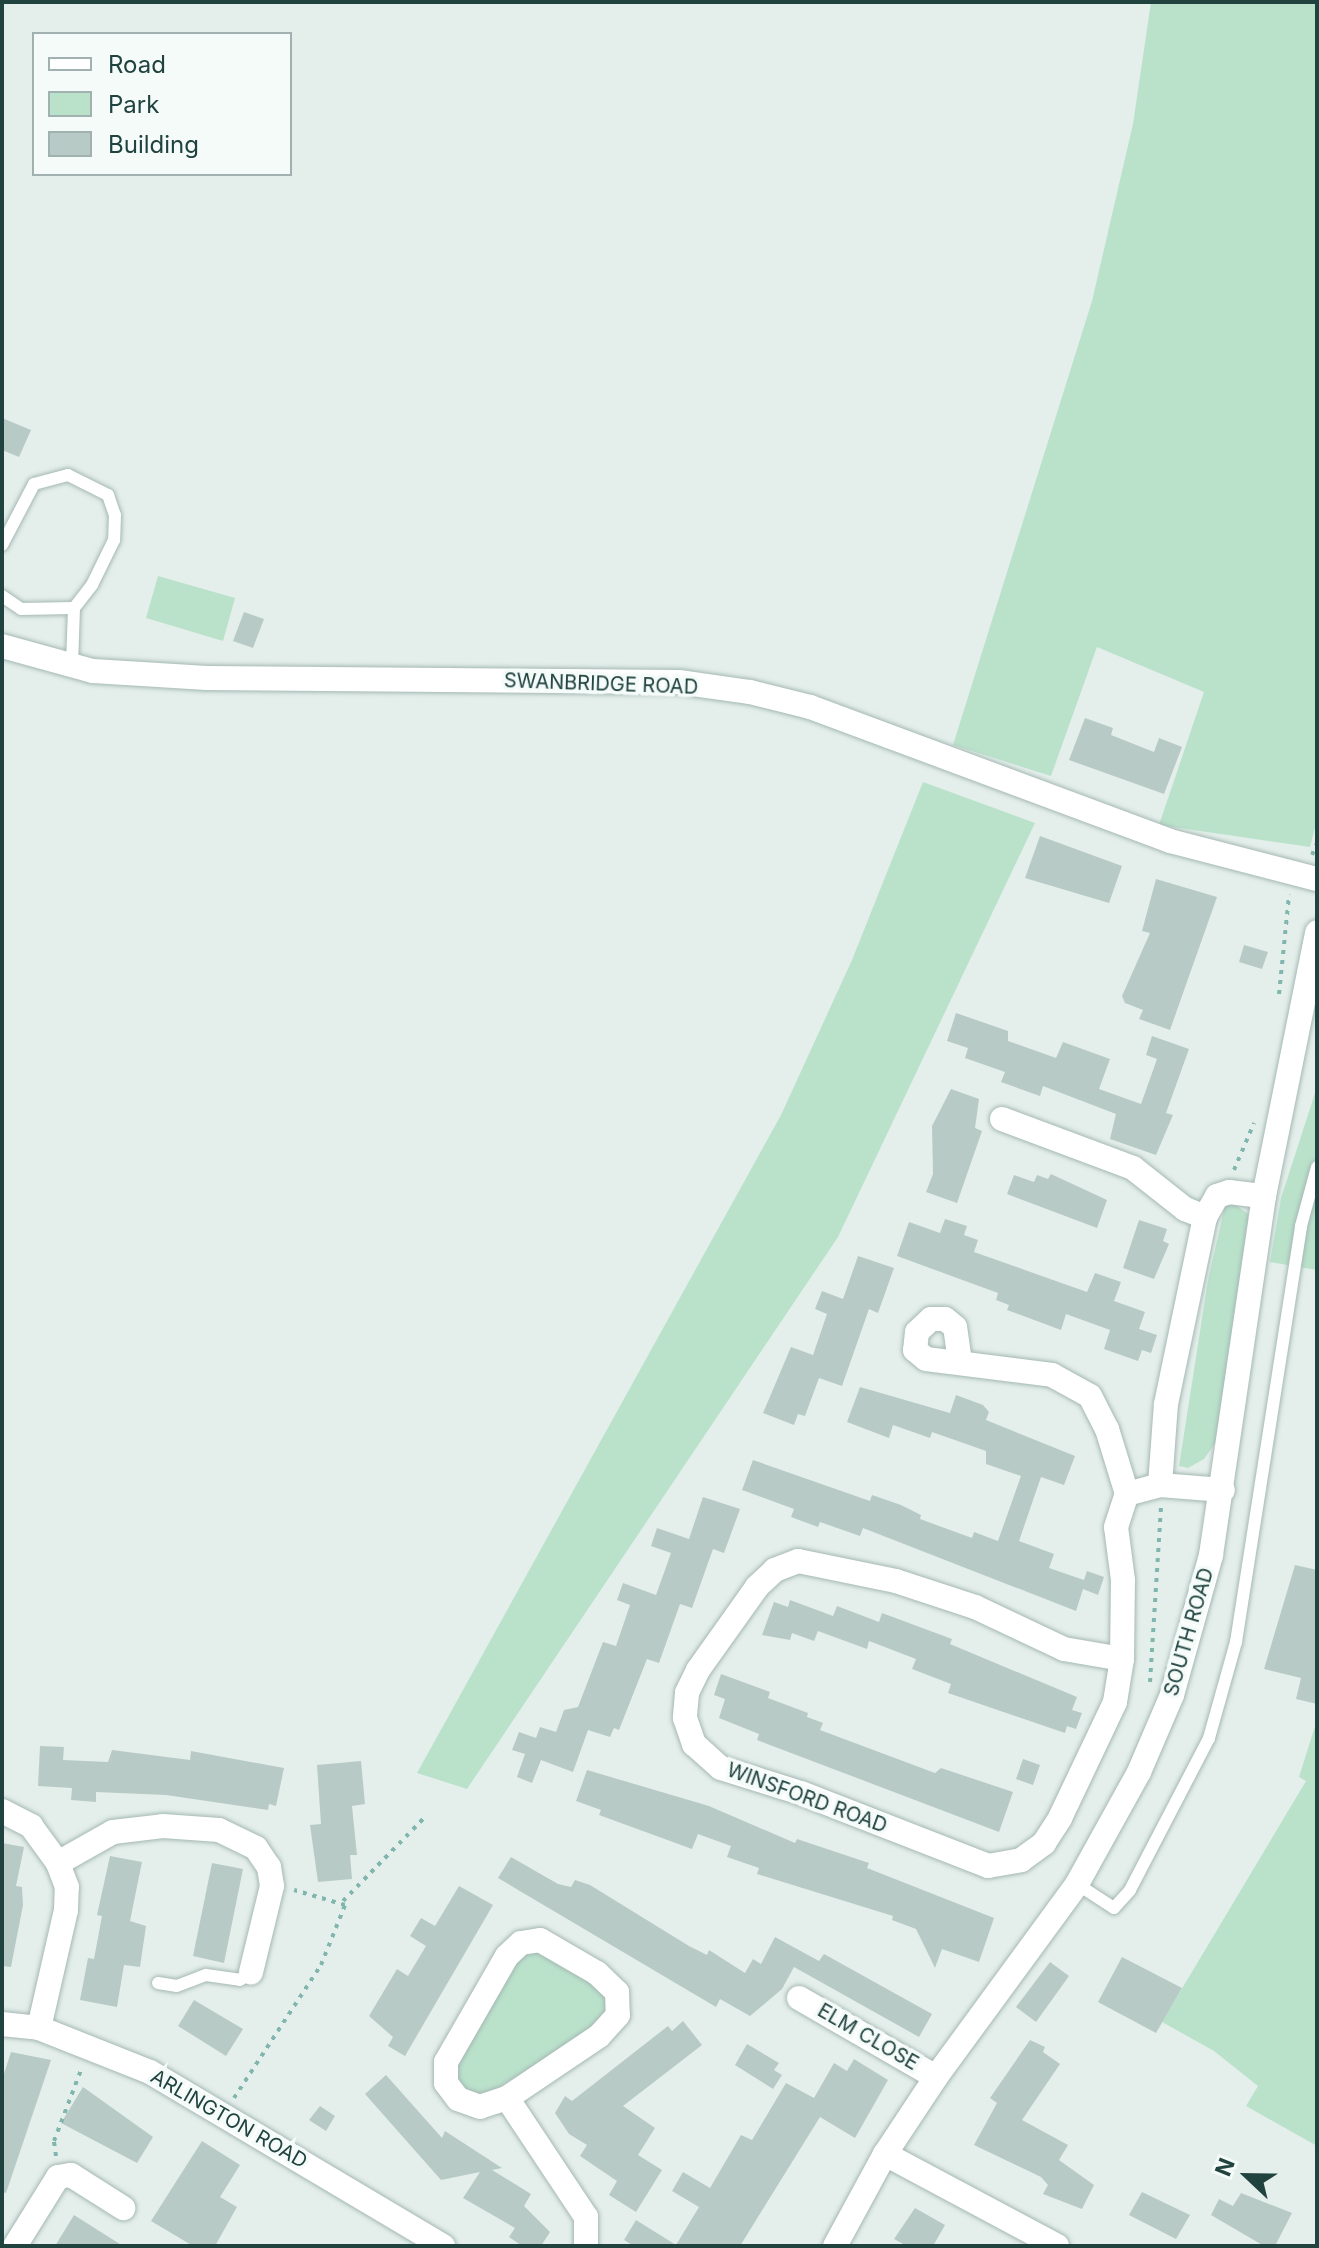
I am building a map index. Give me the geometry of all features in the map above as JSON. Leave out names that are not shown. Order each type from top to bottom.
[{"type":"street","name":"SWANBRIDGE ROAD","points":[[2,646],[72,665],[207,678],[679,682],[750,692],[810,707],[1170,841],[1317,879]]},
{"type":"street","name":"SOUTH ROAD","points":[[835,2246],[885,2154],[936,2077],[1077,1884],[1139,1772],[1172,1695],[1195,1621],[1223,1490],[1264,1196],[1317,932]]},
{"type":"street","points":[[1002,1119],[1133,1168],[1185,1209],[1205,1217]]},
{"type":"street","points":[[1160,1485],[1166,1404],[1205,1217],[1217,1196],[1229,1192],[1264,1196]]},
{"type":"street","points":[[960,1362],[1052,1375],[1090,1396],[1107,1429],[1127,1494],[1160,1485],[1223,1490]]},
{"type":"street","name":"WINSFORD ROAD","points":[[1122,1659],[1064,1649],[975,1607],[896,1581],[798,1561],[775,1570],[757,1587],[698,1670],[687,1693],[685,1718],[694,1744],[721,1768],[801,1793],[988,1866],[1021,1860],[1044,1843],[1101,1740],[1122,1659],[1123,1580],[1116,1527],[1127,1494]]},
{"type":"street","points":[[2,1811],[31,1826],[58,1863],[67,1887],[66,1910],[39,2028]]},
{"type":"street","points":[[58,1863],[113,1832],[189,1826],[219,1830],[256,1848],[269,1867],[272,1886],[251,1972]]},
{"type":"street","points":[[540,1940],[597,1973],[617,1992],[618,2015],[599,2036],[507,2098],[480,2107],[458,2099],[446,2083],[446,2062],[507,1956],[521,1943],[540,1940]]},
{"type":"street","name":"ELM CLOSE","points":[[799,1998],[936,2077]]},
{"type":"street","name":"ARLINGTON ROAD","points":[[2,2024],[39,2028],[90,2045],[223,2114],[443,2246]]},
{"type":"street","points":[[507,2098],[586,2217],[586,2246]]},
{"type":"street","points":[[885,2154],[1057,2246]]},
{"type":"street","points":[[15,2246],[58,2177],[71,2175],[123,2208]]},
{"type":"lane","points":[[2,545],[34,484],[68,475],[108,495],[115,515],[114,540],[92,585],[74,608],[72,665]]},
{"type":"lane","points":[[2,596],[21,609],[74,608]]},
{"type":"lane","points":[[1077,1884],[1114,1908],[1130,1890],[1209,1738],[1247,1584],[1296,1267],[1317,1167]]},
{"type":"lane","points":[[158,1983],[177,1986],[206,1975],[240,1980],[251,1972]]},
{"type":"path","points":[[1278,1003],[1292,873],[1315,853],[1317,843]]},
{"type":"path","points":[[1229,1192],[1256,1120]]},
{"type":"path","points":[[223,2114],[321,1965],[343,1901],[424,1818]]},
{"type":"path","points":[[272,1886],[343,1901]]},
{"type":"path","points":[[58,2177],[54,2141],[90,2045]]},
{"type":"green space","points":[[1151,2],[1317,2],[1317,820],[1310,847],[1159,825],[1204,692],[1097,647],[1051,776],[953,745],[1092,301],[1133,124]]},
{"type":"green space","points":[[158,576],[235,598],[223,641],[146,618]]},
{"type":"green space","points":[[923,782],[1035,823],[838,1237],[467,1789],[417,1773],[781,1115],[852,960]]},
{"type":"green space","points":[[1317,1087],[1317,1270],[1270,1262],[1281,1198]]},
{"type":"green space","points":[[1233,1203],[1248,1214],[1248,1226],[1216,1442],[1204,1459],[1188,1468],[1179,1466],[1208,1280],[1225,1206]]},
{"type":"green space","points":[[1317,1720],[1317,2146],[1246,2106],[1258,2086],[1214,2051],[1162,2022],[1306,1781],[1299,1777]]},
{"type":"green space","points":[[531,1948],[601,1986],[609,1996],[606,2021],[480,2099],[456,2083],[456,2063],[515,1961]]},
{"type":"building","points":[[2,418],[31,430],[19,457],[2,450]]},
{"type":"building","points":[[244,612],[264,619],[253,648],[233,641]]},
{"type":"building","points":[[1085,718],[1113,728],[1111,735],[1154,752],[1159,738],[1182,747],[1164,794],[1069,760]]},
{"type":"building","points":[[1040,836],[1122,866],[1109,903],[1025,878]]},
{"type":"building","points":[[1156,879],[1217,897],[1170,1030],[1139,1019],[1143,1010],[1125,1003],[1122,996],[1150,933],[1142,931]]},
{"type":"building","points":[[1244,945],[1268,952],[1262,969],[1239,962]]},
{"type":"building","points":[[956,1013],[1008,1031],[1008,1041],[1056,1058],[1063,1042],[1110,1059],[1099,1089],[1141,1104],[1157,1059],[1146,1055],[1152,1036],[1189,1049],[1166,1113],[1173,1115],[1156,1155],[1110,1139],[1116,1114],[1043,1086],[1040,1096],[1001,1082],[1005,1072],[965,1058],[968,1048],[947,1041]]},
{"type":"building","points":[[951,1089],[979,1099],[975,1128],[982,1131],[957,1203],[926,1192],[933,1174],[932,1126]]},
{"type":"building","points":[[1051,1174],[1107,1200],[1097,1228],[1007,1194],[1014,1175],[1034,1182],[1037,1175],[1048,1179]]},
{"type":"building","points":[[945,1219],[967,1226],[964,1235],[978,1240],[974,1252],[1087,1292],[1095,1273],[1121,1282],[1114,1301],[1145,1312],[1139,1329],[1157,1335],[1151,1353],[1142,1350],[1138,1361],[1104,1349],[1110,1330],[1066,1314],[1061,1330],[1007,1310],[1009,1305],[996,1300],[998,1293],[897,1256],[909,1222],[940,1233]]},
{"type":"building","points":[[1139,1220],[1167,1229],[1163,1241],[1169,1244],[1154,1279],[1123,1268]]},
{"type":"building","points":[[858,1256],[894,1268],[878,1313],[869,1309],[842,1386],[819,1378],[805,1416],[798,1414],[794,1425],[763,1413],[791,1347],[813,1355],[827,1314],[815,1309],[822,1291],[843,1299]]},
{"type":"building","points":[[860,1387],[950,1413],[956,1395],[983,1405],[989,1412],[986,1420],[1075,1456],[1064,1485],[1041,1477],[1019,1541],[1054,1554],[1049,1568],[1084,1580],[1087,1571],[1104,1577],[1098,1595],[1083,1589],[1076,1611],[863,1528],[860,1536],[820,1522],[818,1527],[791,1517],[794,1509],[742,1490],[753,1460],[870,1501],[872,1495],[901,1505],[921,1515],[920,1519],[972,1538],[974,1532],[998,1541],[1021,1476],[986,1464],[986,1451],[932,1432],[930,1438],[893,1425],[889,1438],[847,1422]]},
{"type":"building","points":[[703,1497],[740,1509],[724,1553],[713,1549],[692,1608],[680,1604],[659,1663],[647,1659],[619,1730],[614,1728],[610,1737],[588,1730],[573,1772],[541,1760],[532,1783],[517,1777],[525,1754],[512,1750],[519,1732],[536,1738],[540,1727],[556,1732],[564,1710],[578,1707],[603,1642],[616,1646],[630,1605],[617,1600],[623,1583],[656,1595],[671,1553],[651,1546],[657,1528],[689,1539]]},
{"type":"building","points":[[1295,1565],[1317,1570],[1317,1704],[1296,1699],[1301,1678],[1264,1669]]},
{"type":"building","points":[[790,1600],[833,1616],[837,1606],[879,1622],[882,1613],[952,1639],[950,1644],[1077,1697],[1072,1710],[1082,1713],[1076,1729],[1067,1726],[1065,1733],[948,1693],[951,1684],[912,1669],[916,1659],[869,1641],[867,1649],[818,1631],[814,1641],[792,1633],[790,1640],[762,1635],[774,1602],[788,1607]]},
{"type":"building","points":[[721,1674],[770,1692],[768,1698],[808,1713],[807,1717],[823,1723],[820,1730],[935,1773],[941,1768],[1013,1792],[999,1832],[757,1740],[759,1734],[719,1718],[725,1699],[714,1695]]},
{"type":"building","points":[[40,1746],[64,1747],[63,1760],[108,1762],[112,1750],[190,1760],[191,1751],[284,1768],[276,1806],[269,1804],[268,1810],[166,1795],[96,1792],[96,1802],[71,1800],[72,1788],[38,1786]]},
{"type":"building","points":[[1023,1759],[1040,1765],[1033,1785],[1016,1779]]},
{"type":"building","points":[[361,1761],[365,1804],[352,1806],[357,1855],[350,1855],[352,1879],[318,1882],[310,1825],[321,1824],[317,1765]]},
{"type":"building","points":[[587,1770],[709,1806],[795,1843],[797,1839],[869,1863],[867,1868],[994,1918],[979,1962],[942,1949],[935,1968],[916,1929],[892,1920],[893,1916],[757,1874],[759,1868],[727,1857],[731,1846],[698,1834],[692,1849],[599,1815],[601,1810],[576,1801]]},
{"type":"building","points":[[2,1843],[24,1847],[16,1886],[22,1887],[23,1905],[11,1967],[2,1966]]},
{"type":"building","points":[[110,1856],[142,1862],[130,1921],[146,1926],[140,1967],[124,1965],[117,2007],[80,2000],[88,1958],[94,1959],[102,1916],[97,1915]]},
{"type":"building","points":[[511,1857],[558,1884],[571,1887],[575,1880],[590,1885],[689,1946],[707,1955],[709,1950],[745,1973],[753,1959],[761,1964],[775,1937],[819,1961],[824,1954],[932,2014],[919,2037],[794,1967],[782,1989],[750,2016],[720,1999],[716,2007],[498,1878]]},
{"type":"building","points":[[212,1863],[243,1869],[224,1963],[193,1956]]},
{"type":"building","points":[[459,1886],[493,1905],[405,2056],[388,2046],[393,2037],[369,2016],[397,1969],[408,1976],[426,1946],[410,1936],[421,1918],[435,1926]]},
{"type":"building","points":[[1122,1957],[1182,1988],[1156,2033],[1098,2002]]},
{"type":"building","points":[[1050,1962],[1069,1976],[1036,2022],[1016,2007]]},
{"type":"building","points":[[194,2000],[243,2029],[226,2056],[178,2026]]},
{"type":"building","points":[[683,2021],[702,2045],[623,2106],[655,2128],[638,2155],[662,2170],[636,2212],[609,2195],[617,2181],[580,2156],[587,2145],[569,2134],[555,2113],[565,2096],[572,2101],[668,2026],[672,2031]]},
{"type":"building","points":[[1030,2040],[1045,2047],[1043,2052],[1060,2064],[1022,2120],[1068,2145],[1059,2160],[1094,2185],[1082,2209],[1043,2194],[1048,2185],[1041,2177],[974,2145],[997,2103],[990,2098]]},
{"type":"building","points":[[747,2044],[779,2063],[774,2070],[782,2075],[773,2089],[735,2065]]},
{"type":"building","points":[[11,2052],[51,2060],[6,2193],[2,2192],[2,2080]]},
{"type":"building","points":[[854,2059],[888,2080],[855,2138],[820,2117],[740,2246],[634,2246],[624,2240],[636,2220],[676,2245],[699,2207],[672,2191],[683,2172],[710,2188],[741,2135],[752,2140],[786,2083],[814,2098],[834,2063],[847,2071]]},
{"type":"building","points":[[386,2075],[442,2138],[445,2131],[502,2168],[492,2170],[531,2194],[524,2206],[550,2232],[541,2246],[522,2246],[509,2237],[515,2228],[463,2198],[480,2172],[441,2180],[365,2094]]},
{"type":"building","points":[[83,2087],[153,2137],[137,2163],[61,2123]]},
{"type":"building","points":[[320,2106],[335,2116],[326,2131],[309,2120]]},
{"type":"building","points":[[202,2141],[240,2165],[220,2197],[237,2207],[215,2246],[193,2246],[151,2221]]},
{"type":"building","points":[[1142,2192],[1190,2215],[1176,2239],[1129,2215]]},
{"type":"building","points":[[1241,2193],[1292,2213],[1275,2246],[1264,2246],[1211,2215],[1219,2199],[1233,2206]]},
{"type":"building","points":[[915,2208],[945,2225],[933,2246],[907,2246],[894,2239]]},
{"type":"building","points":[[74,2215],[123,2246],[55,2246]]}]
